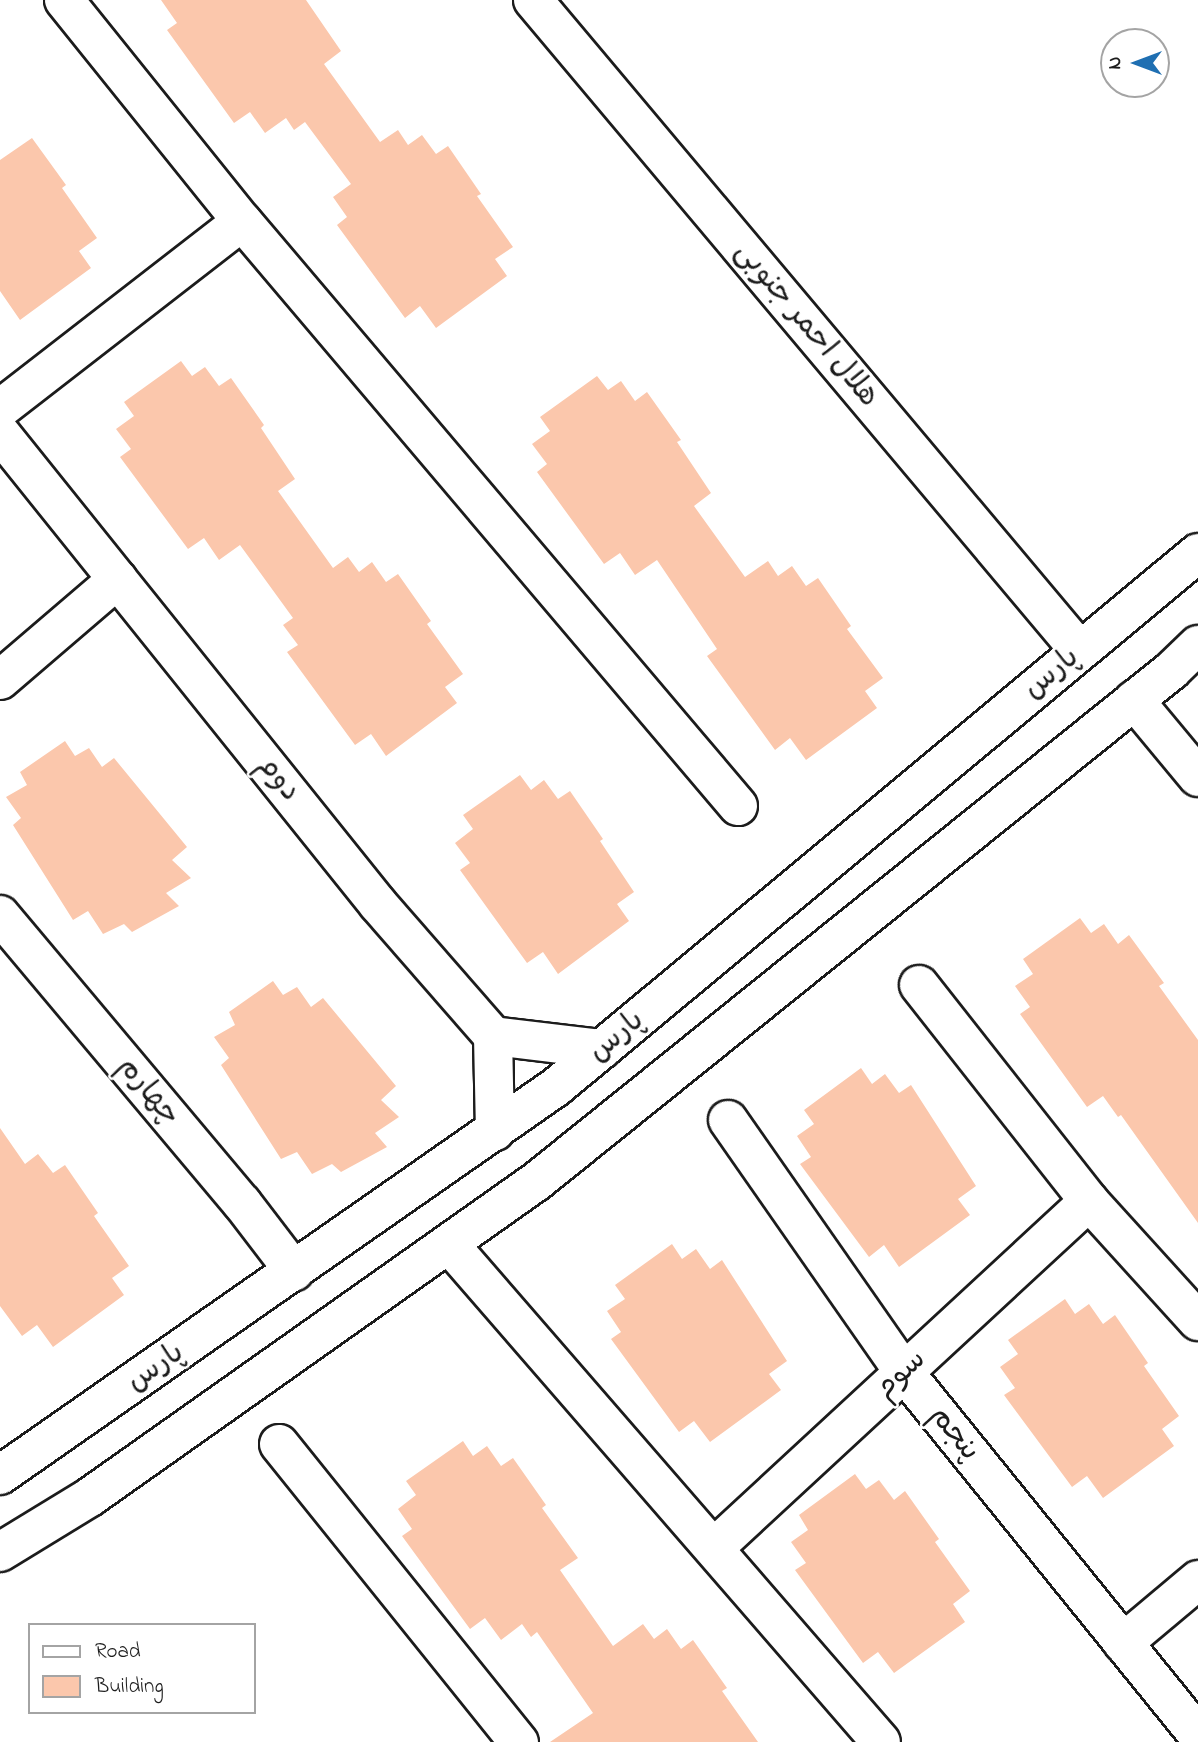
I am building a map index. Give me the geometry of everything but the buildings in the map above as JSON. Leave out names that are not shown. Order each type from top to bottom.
[{"type":"street","points":[[64,0],[247,228],[738,806]]},
{"type":"street","name":"هلال احمر جنوبی","points":[[533,0],[1080,651]]},
{"type":"street","points":[[0,410],[242,221],[247,228]]},
{"type":"street","name":"دوم","points":[[0,433],[378,904],[493,1036]]},
{"type":"street","name":"پارس","points":[[0,1475],[556,1087],[1198,552]]},
{"type":"street","points":[[0,680],[118,579]]},
{"type":"street","name":"پارس","points":[[0,1552],[90,1497],[537,1181],[1135,700],[1198,645]]},
{"type":"street","points":[[1135,700],[1198,777]]},
{"type":"street","name":"چهارم","points":[[0,915],[242,1203],[294,1271]]},
{"type":"street","points":[[919,985],[1089,1201],[1198,1321]]},
{"type":"street","points":[[495,1131],[493,1036],[602,1049]]},
{"type":"street","name":"پنجم","points":[[728,1120],[904,1372],[1198,1735]]},
{"type":"street","name":"سوم","points":[[714,1548],[1089,1201]]},
{"type":"street","points":[[449,1244],[881,1742]]},
{"type":"street","points":[[279,1444],[519,1742]]},
{"type":"street","points":[[1123,1643],[1198,1580]]}]
